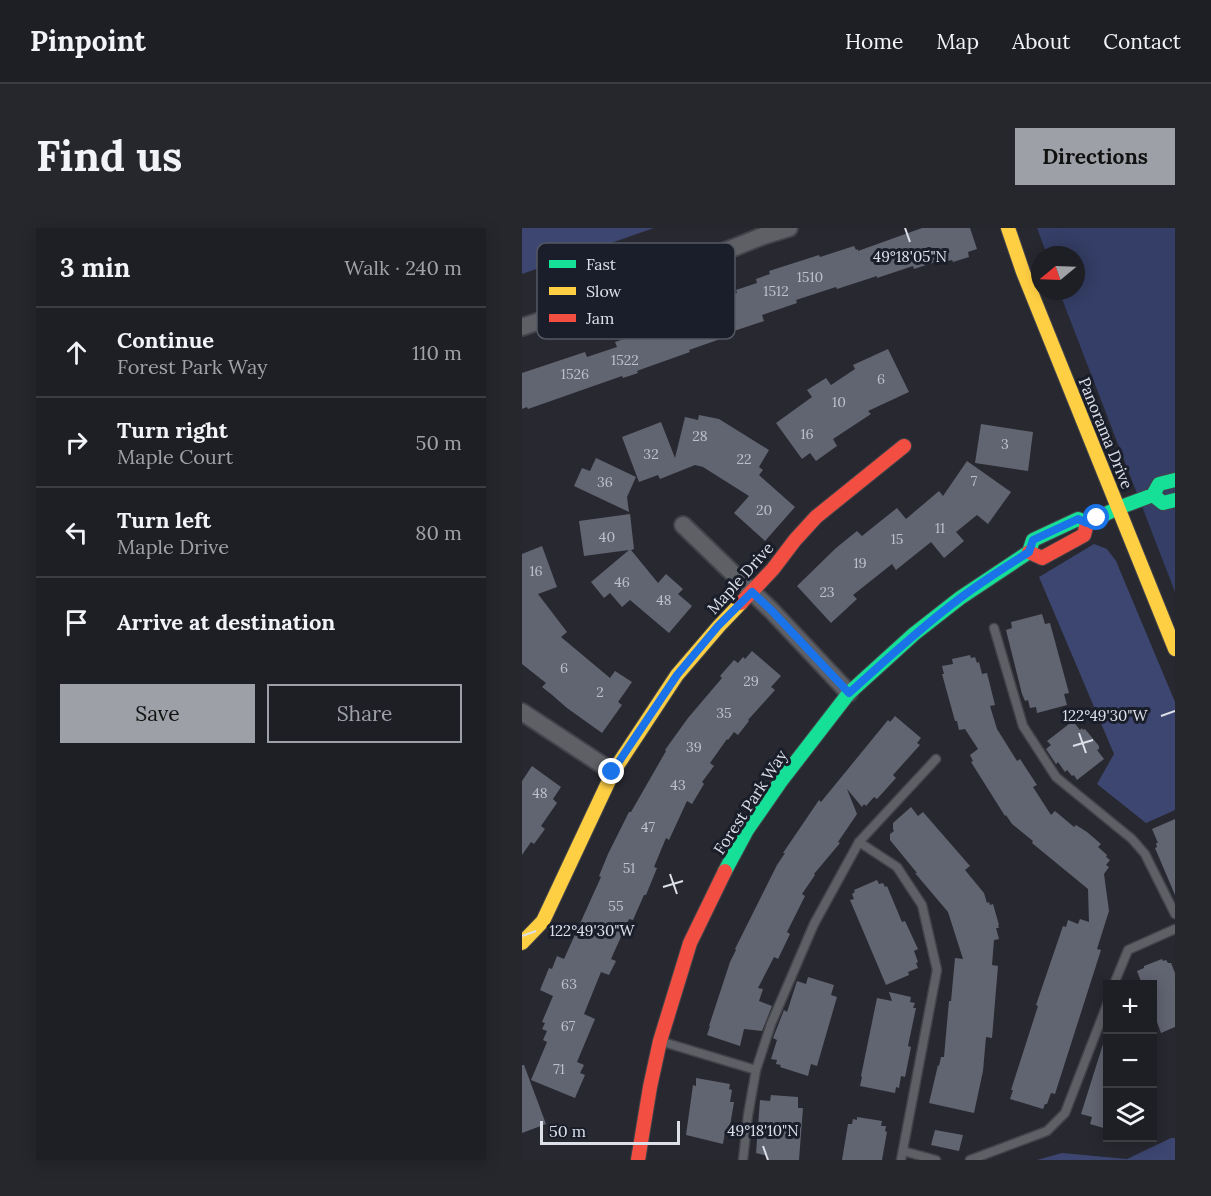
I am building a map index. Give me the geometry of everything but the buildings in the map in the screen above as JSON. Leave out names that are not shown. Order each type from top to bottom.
[{"type":"street","points":[[735,247],[789,228]]},
{"type":"street","name":"Panorama Drive","points":[[1008,228],[1023,272],[1175,649]]},
{"type":"street","points":[[522,327],[537,322]]},
{"type":"street","name":"Maple Drive","points":[[522,943],[543,921],[612,772],[677,675],[816,518],[904,446]]},
{"type":"street","name":"Forest Park Way","points":[[638,1160],[660,1041],[690,943],[747,830],[781,781],[849,693],[914,634],[960,598],[1029,552],[1033,540],[1078,519],[1087,523],[1153,495],[1159,484],[1175,480]]},
{"type":"street","points":[[1153,495],[1163,502],[1175,500]]},
{"type":"street","name":"Forest Park Way","points":[[1029,552],[1042,558],[1084,535],[1087,523]]},
{"type":"street","points":[[683,525],[772,611],[849,693]]},
{"type":"street","points":[[522,712],[612,772]]},
{"type":"lane","points":[[994,628],[1023,726],[1056,777],[1132,839],[1145,854],[1175,914]]},
{"type":"lane","points":[[743,1160],[756,1070],[771,1024],[814,924],[859,842],[936,759]]},
{"type":"lane","points":[[859,842],[897,867],[922,905],[937,970],[902,1155],[936,1160]]},
{"type":"lane","points":[[1116,980],[1128,950],[1175,929]]},
{"type":"lane","points":[[970,1160],[1047,1131],[1065,1113],[1103,1013]]},
{"type":"lane","points":[[660,1041],[756,1070]]},
{"type":"shaded area","points":[[522,228],[654,228],[611,243],[537,243],[537,269],[522,274]]},
{"type":"shaded area","points":[[1037,228],[1175,228],[1175,592],[1062,300],[1085,300],[1085,246],[1044,246]]},
{"type":"shaded area","points":[[1094,544],[1107,549],[1116,561],[1175,702],[1175,810],[1146,823],[1097,784],[1114,754],[1039,577]]},
{"type":"shaded area","points":[[1175,1138],[1175,1160],[1037,1160],[1062,1153],[1127,1159]]},
{"type":"traffic: fast","points":[[725,871],[747,830],[781,781],[849,693],[914,634],[960,598],[1029,552],[1033,540],[1078,519],[1087,523],[1153,495],[1159,484],[1175,480]]},
{"type":"traffic: fast","points":[[1153,495],[1163,503],[1175,500]]},
{"type":"traffic: slow","points":[[1008,228],[1023,272],[1175,649]]},
{"type":"traffic: slow","points":[[522,943],[543,921],[613,772],[677,675],[741,603]]},
{"type":"traffic: jam","points":[[741,603],[816,517],[904,446]]},
{"type":"traffic: jam","points":[[1029,552],[1042,558],[1084,535],[1087,523]]},
{"type":"traffic: jam","points":[[638,1160],[660,1041],[690,943],[725,871]]},
{"type":"route","points":[[612,772],[677,675],[718,626],[752,592],[849,693],[914,634],[960,598],[1029,552],[1033,540],[1078,519],[1087,523],[1097,518]]}]
